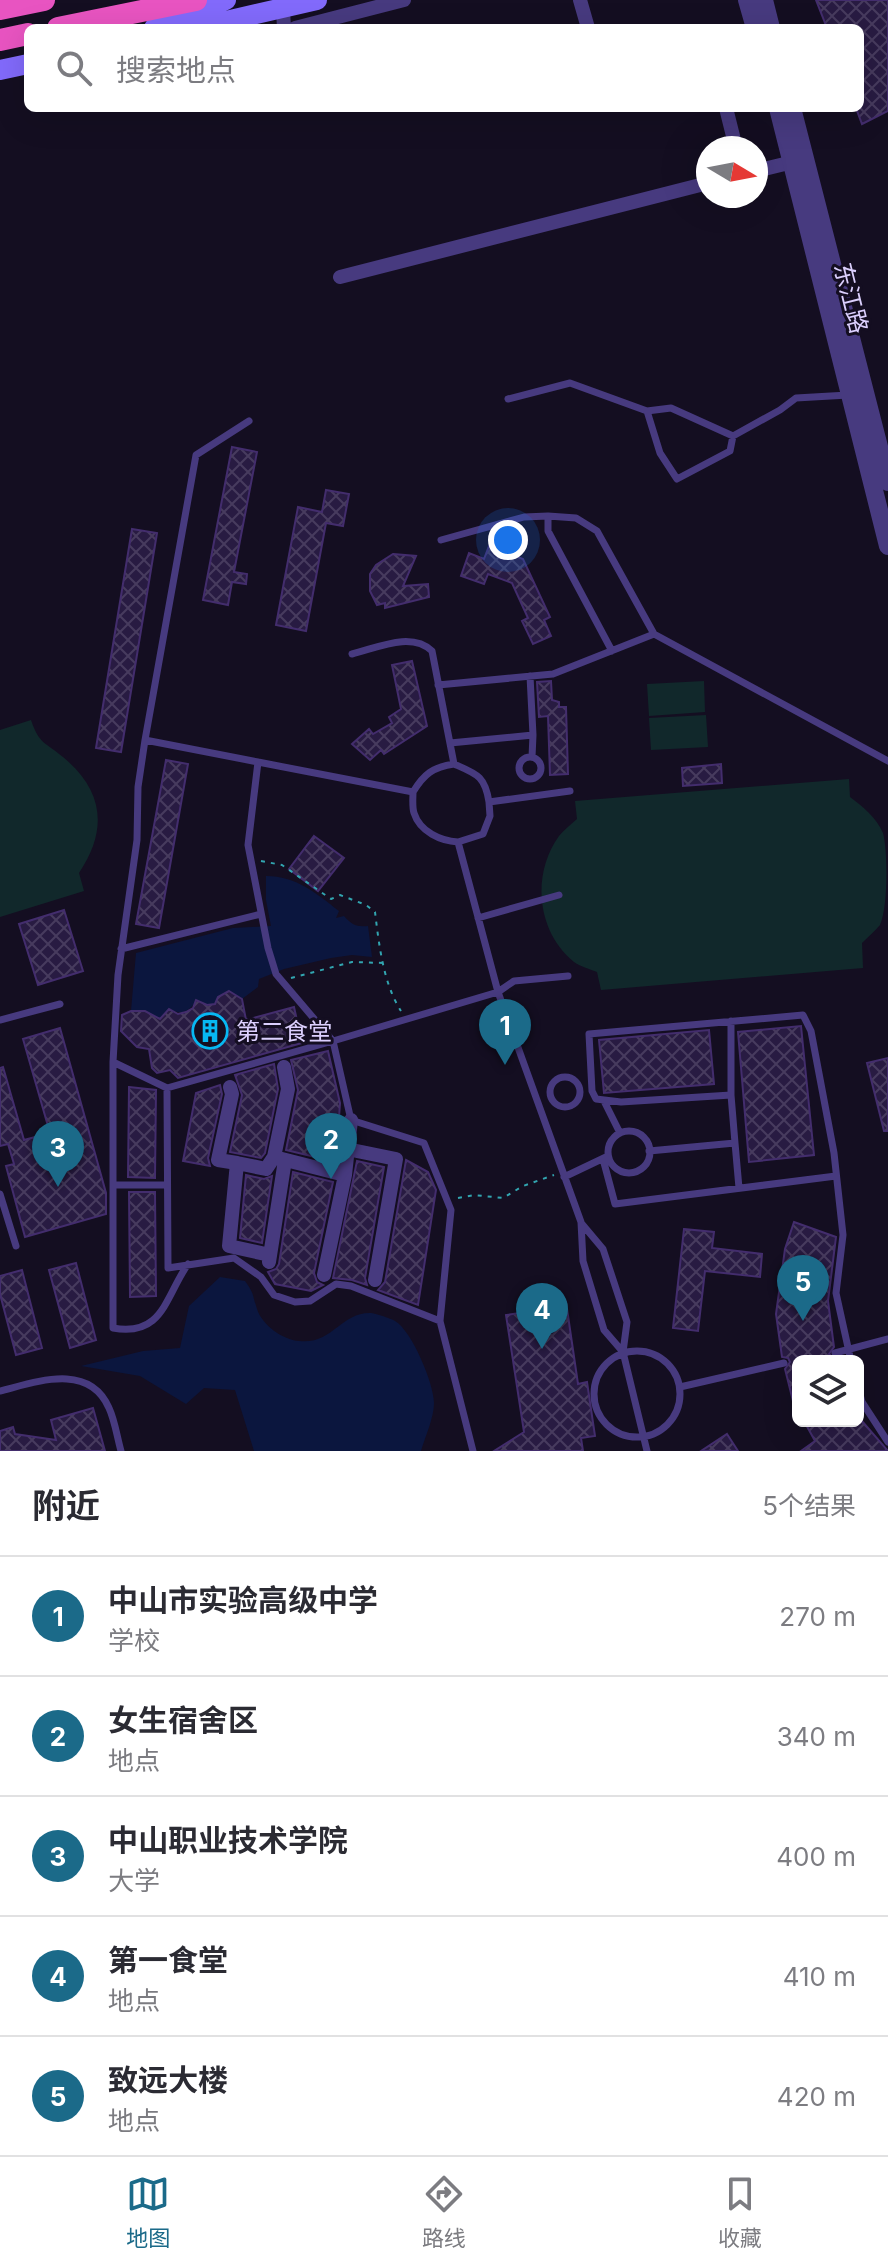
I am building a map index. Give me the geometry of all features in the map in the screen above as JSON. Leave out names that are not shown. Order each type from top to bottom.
[{"type":"highway","points":[[0,9],[44,0]]},
{"type":"highway","points":[[78,24],[196,0]]},
{"type":"highway","points":[[0,40],[24,35]]},
{"type":"main road","points":[[164,24],[226,0]]},
{"type":"main road","points":[[235,24],[284,19],[317,0]]},
{"type":"main road","points":[[0,70],[24,65]]},
{"type":"street","points":[[311,24],[404,0]]},
{"type":"street","points":[[580,0],[587,24]]},
{"type":"street","points":[[747,0],[754,24]]},
{"type":"street","points":[[764,0],[770,24]]},
{"type":"street","points":[[727,112],[733,136]]},
{"type":"street","name":"东江路","points":[[780,112],[799,160],[888,482]]},
{"type":"street","name":"东江路","points":[[793,112],[799,160],[850,394],[888,546]]},
{"type":"street","points":[[768,168],[799,160]]},
{"type":"street","points":[[340,277],[696,186]]},
{"type":"street","points":[[237,1163],[229,1246],[270,1259],[288,1089],[284,1067]]},
{"type":"street","points":[[230,1087],[232,1094],[218,1160],[266,1169],[279,1158]]},
{"type":"street","points":[[324,1275],[345,1175],[351,1120]]},
{"type":"street","points":[[347,1149],[396,1159],[375,1280]]},
{"type":"street","points":[[279,1158],[345,1175]]},
{"type":"lane","points":[[508,399],[570,383],[647,411],[671,408],[733,436]]},
{"type":"lane","points":[[647,411],[660,453],[677,479],[730,451],[733,436],[796,398],[850,394]]},
{"type":"lane","points":[[188,1264],[174,1284],[162,1313],[146,1327],[129,1331],[113,1328],[114,1016],[137,840],[138,787],[145,740],[196,455],[249,421]]},
{"type":"lane","points":[[548,516],[548,531],[612,651]]},
{"type":"lane","points":[[441,540],[524,517],[576,518],[597,531],[654,634],[888,761]]},
{"type":"lane","points":[[438,685],[553,674],[654,634]]},
{"type":"lane","points":[[352,654],[409,640],[432,651],[454,764]]},
{"type":"lane","points":[[530,676],[532,757]]},
{"type":"lane","points":[[450,743],[533,735]]},
{"type":"lane","points":[[145,740],[413,792]]},
{"type":"lane","points":[[532,757],[539,761],[539,774],[532,779],[523,776],[520,767],[525,758],[532,757]]},
{"type":"lane","points":[[258,762],[248,845],[276,974],[333,1041],[351,1120],[424,1143],[451,1210],[440,1321],[471,1449]]},
{"type":"lane","points":[[454,764],[478,774],[487,787],[489,802],[490,816],[483,834],[458,842],[446,841],[429,833],[414,814],[413,792],[422,777],[436,766],[454,764]]},
{"type":"lane","points":[[532,779],[533,797]]},
{"type":"lane","points":[[489,802],[570,791]]},
{"type":"lane","points":[[458,842],[498,992],[581,1222],[583,1261],[604,1330],[623,1352]]},
{"type":"lane","points":[[478,918],[559,895]]},
{"type":"lane","points":[[121,949],[261,914]]},
{"type":"lane","points":[[113,1062],[167,1088],[498,992],[514,981],[568,976]]},
{"type":"lane","points":[[0,1020],[60,1004]]},
{"type":"lane","points":[[731,1095],[596,1099],[592,1091],[589,1034],[803,1015],[811,1031],[836,1176],[843,1235],[836,1293],[849,1355]]},
{"type":"lane","points":[[731,1021],[731,1095],[739,1188]]},
{"type":"lane","points":[[580,1088],[579,1098],[572,1106],[562,1108],[550,1098],[552,1084],[560,1078],[574,1080],[580,1088],[592,1091]]},
{"type":"lane","points":[[167,1088],[168,1268],[234,1258],[261,1277],[274,1295],[295,1302],[310,1301],[336,1284],[351,1286],[440,1321]]},
{"type":"lane","points":[[604,1101],[620,1133]]},
{"type":"lane","points":[[606,1158],[621,1172],[635,1172],[645,1164],[649,1151],[644,1139],[633,1132],[620,1133],[610,1143],[606,1158],[615,1204],[836,1176]]},
{"type":"lane","points":[[649,1151],[735,1143]]},
{"type":"lane","points":[[563,1174],[606,1158]]},
{"type":"lane","points":[[113,1185],[167,1185]]},
{"type":"lane","points":[[0,1194],[16,1246]]},
{"type":"lane","points":[[581,1222],[603,1249],[627,1322],[623,1352],[647,1451]]},
{"type":"lane","points":[[835,1353],[888,1339]]},
{"type":"lane","points":[[638,1350],[653,1353],[666,1361],[680,1387],[676,1414],[657,1433],[644,1437],[616,1433],[605,1424],[593,1397],[595,1383],[610,1359],[623,1352],[638,1350]]},
{"type":"lane","points":[[680,1387],[784,1363]]},
{"type":"lane","points":[[0,1391],[52,1378],[68,1378],[84,1383],[98,1391],[109,1407],[121,1451]]},
{"type":"lane","points":[[864,1405],[888,1442]]},
{"type":"path","points":[[252,862],[266,860],[282,865],[324,896],[331,899],[340,895],[375,912],[393,1000],[405,1019]]},
{"type":"path","points":[[282,981],[352,962],[384,963]]},
{"type":"path","points":[[448,1203],[465,1195],[503,1198],[523,1186],[563,1174]]},
{"type":"green space","points":[[704,681],[705,712],[649,716],[647,684]]},
{"type":"green space","points":[[706,715],[708,747],[651,750],[649,718]]},
{"type":"green space","points":[[31,720],[40,738],[77,770],[87,783],[94,797],[97,826],[94,842],[79,873],[84,891],[0,917],[0,730]]},
{"type":"green space","points":[[849,779],[850,797],[880,827],[886,853],[883,917],[880,925],[862,943],[863,968],[601,990],[597,972],[574,962],[552,935],[542,902],[544,868],[559,836],[577,819],[575,801]]},
{"type":"water","points":[[266,876],[296,882],[339,911],[336,918],[344,916],[354,925],[368,926],[372,957],[352,955],[284,969],[259,979],[258,987],[242,999],[228,991],[218,997],[215,1004],[197,1001],[185,1011],[169,1009],[160,1019],[145,1011],[131,1011],[136,953],[233,928],[271,926]]},
{"type":"water","points":[[220,1277],[245,1281],[263,1321],[274,1331],[293,1340],[320,1338],[361,1314],[380,1315],[402,1327],[421,1359],[433,1394],[433,1415],[421,1451],[254,1451],[235,1390],[204,1388],[186,1404],[140,1376],[81,1366],[143,1351],[180,1348],[189,1306]]},
{"type":"building","points":[[816,0],[888,0],[888,111],[862,124],[858,112],[864,112],[864,24],[825,24]]},
{"type":"building","points":[[232,447],[257,452],[234,572],[247,574],[246,584],[232,582],[228,605],[203,600]]},
{"type":"building","points":[[326,490],[349,494],[343,526],[326,523],[306,631],[276,625],[298,507],[322,512]]},
{"type":"building","points":[[132,529],[157,533],[121,752],[96,748]]},
{"type":"building","points":[[489,546],[523,559],[550,617],[544,620],[551,636],[533,644],[522,621],[528,618],[512,583],[488,574],[484,584],[461,576],[469,553],[484,559]]},
{"type":"building","points":[[393,554],[416,556],[403,586],[428,584],[429,597],[385,608],[385,603],[377,605],[370,591],[370,574],[376,565]]},
{"type":"building","points":[[412,661],[427,726],[384,754],[381,750],[370,760],[352,744],[369,729],[373,734],[392,723],[389,717],[401,709],[392,665]]},
{"type":"building","points":[[551,681],[552,700],[559,702],[559,707],[566,707],[568,774],[550,775],[548,716],[539,717],[537,682]]},
{"type":"building","points":[[166,760],[188,764],[159,928],[136,924]]},
{"type":"building","points":[[721,764],[722,783],[683,786],[682,768]]},
{"type":"building","points":[[314,836],[344,858],[318,891],[289,869]]},
{"type":"building","points":[[64,910],[83,971],[38,985],[19,924]]},
{"type":"building","name":"第二食堂","points":[[229,991],[242,999],[246,1020],[294,1007],[302,1043],[178,1078],[170,1070],[157,1073],[152,1068],[149,1049],[137,1047],[121,1031],[122,1015],[131,1011],[145,1011],[160,1019],[169,1009],[178,1014],[186,1012],[193,1008],[196,1000],[207,1005],[215,1004],[218,997]]},
{"type":"building","points":[[801,1026],[814,1155],[749,1162],[738,1032]]},
{"type":"building","points":[[60,1028],[106,1193],[106,1214],[25,1237],[6,1166],[14,1164],[8,1144],[0,1146],[0,1068],[3,1067],[24,1140],[50,1133],[23,1039]]},
{"type":"building","points":[[709,1030],[714,1084],[604,1093],[599,1040]]},
{"type":"building","points":[[328,1051],[340,1103],[336,1162],[286,1150],[298,1090],[291,1060]]},
{"type":"building","points":[[888,1058],[888,1131],[884,1131],[867,1063]]},
{"type":"building","points":[[274,1064],[278,1089],[265,1153],[261,1158],[230,1152],[242,1095],[235,1075]]},
{"type":"building","points":[[220,1085],[222,1094],[208,1158],[210,1166],[183,1161],[196,1093]]},
{"type":"building","points":[[129,1087],[156,1090],[155,1178],[128,1177]]},
{"type":"building","points":[[406,1160],[428,1172],[436,1190],[418,1305],[378,1290],[385,1282]]},
{"type":"building","points":[[357,1161],[384,1167],[365,1278],[367,1285],[333,1278]]},
{"type":"building","points":[[293,1172],[333,1182],[314,1273],[317,1282],[323,1285],[311,1291],[275,1284],[268,1272],[279,1264]]},
{"type":"building","points":[[246,1175],[264,1179],[272,1176],[262,1243],[240,1238]]},
{"type":"building","points":[[129,1192],[155,1192],[156,1296],[130,1297]]},
{"type":"building","points":[[794,1222],[836,1237],[828,1301],[834,1347],[830,1355],[792,1355],[792,1397],[785,1369],[790,1362],[782,1357],[776,1314],[785,1249]]},
{"type":"building","points":[[684,1229],[714,1232],[712,1248],[762,1254],[760,1277],[705,1271],[698,1331],[673,1328]]},
{"type":"building","points":[[76,1263],[96,1340],[70,1348],[49,1270]]},
{"type":"building","points":[[22,1270],[42,1348],[16,1355],[0,1294],[0,1276]]},
{"type":"building","points":[[557,1291],[559,1303],[566,1302],[578,1384],[587,1382],[595,1436],[581,1438],[583,1451],[494,1451],[524,1432],[506,1315],[526,1312],[523,1296]]},
{"type":"building","points":[[93,1408],[105,1451],[0,1451],[0,1431],[13,1427],[15,1434],[56,1440],[51,1420]]},
{"type":"building","points":[[864,1423],[888,1451],[801,1451],[815,1441],[807,1427],[864,1427]]},
{"type":"building","points":[[727,1434],[738,1451],[701,1451]]},
{"type":"place","name":"第二食堂","points":[[210,1031]]},
{"type":"place","name":"中山市实验高级中学","points":[[505,1065]]},
{"type":"place","name":"女生宿舍区","points":[[331,1179]]},
{"type":"place","name":"中山职业技术学院","points":[[58,1187]]},
{"type":"place","name":"致远大楼","points":[[803,1321]]},
{"type":"place","name":"第一食堂","points":[[542,1349]]}]
